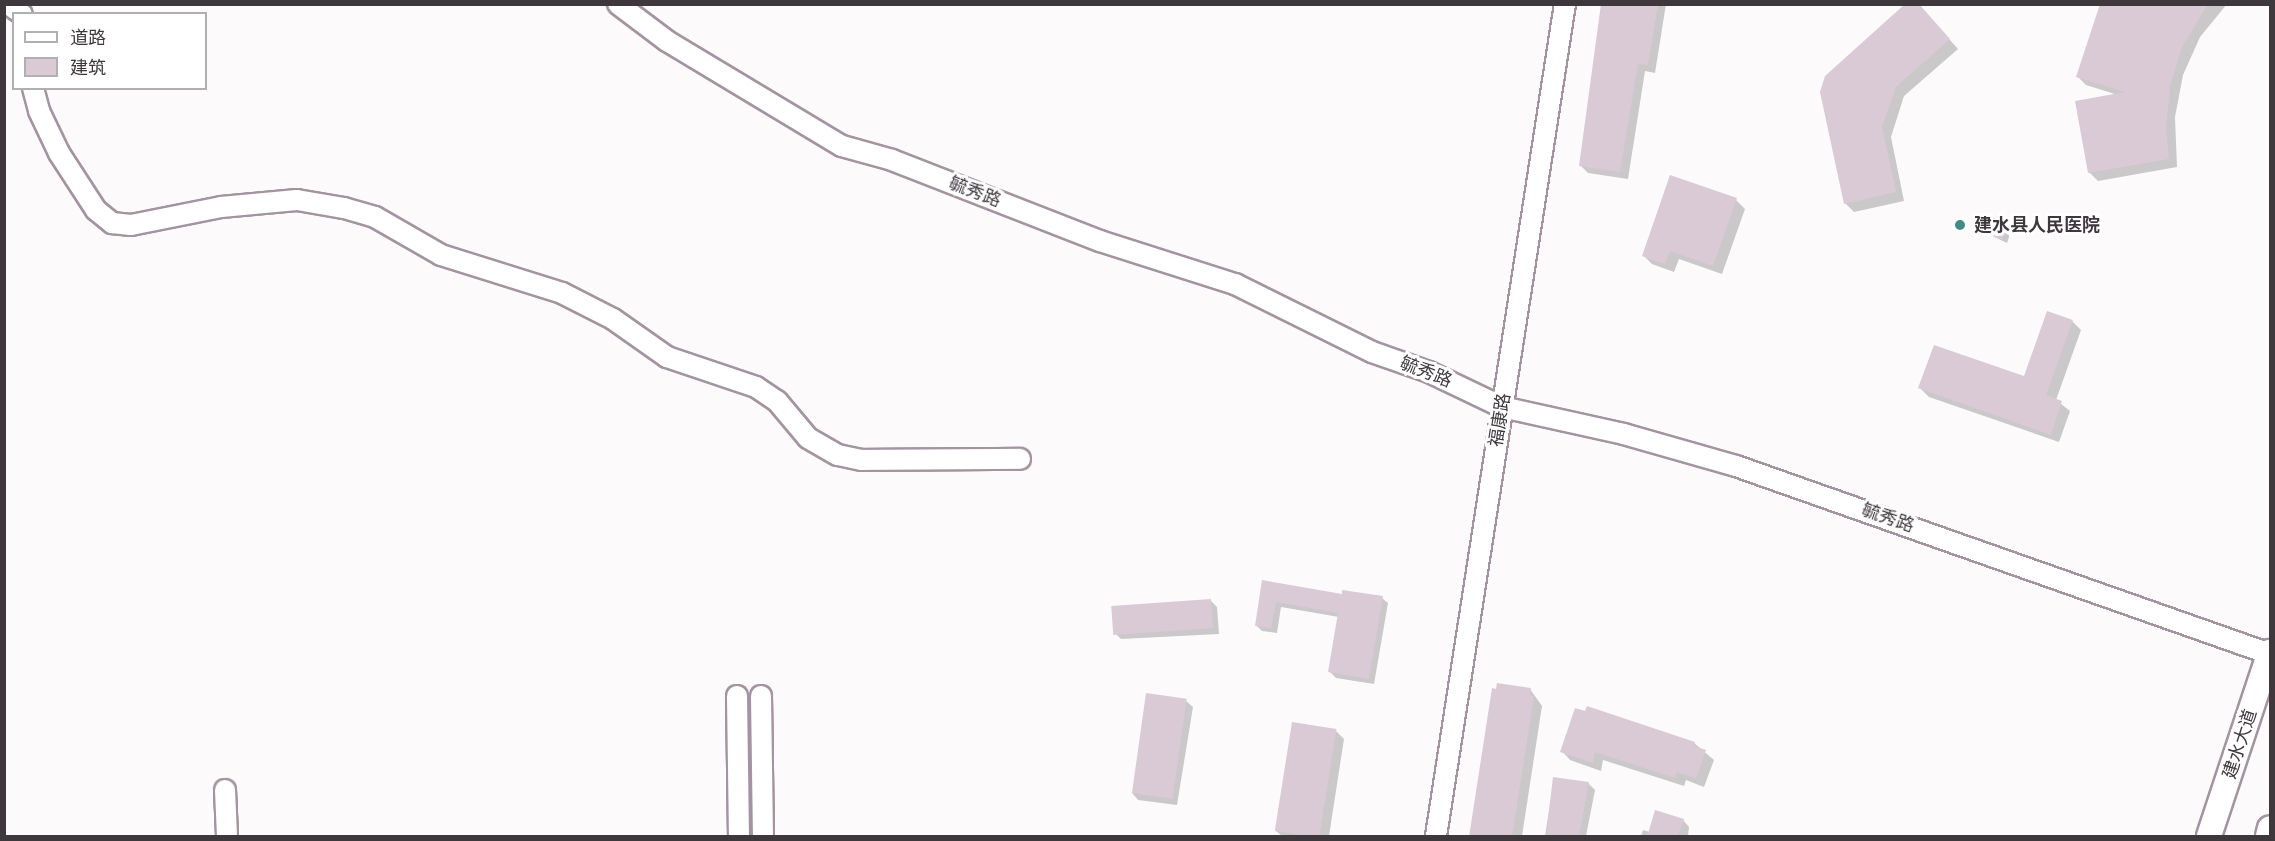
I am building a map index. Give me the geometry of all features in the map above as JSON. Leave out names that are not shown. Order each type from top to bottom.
[{"type":"main road","name":"建水大道","points":[[2210,837],[2270,653]]},
{"type":"main road","points":[[2268,837],[2271,828]]},
{"type":"street","name":"毓秀路","points":[[618,4],[667,41],[842,146],[892,160],[1100,240],[1235,284],[1372,352],[1429,372],[1502,407],[1624,434],[1736,466],[2270,653]]},
{"type":"street","name":"福康路","points":[[1436,837],[1565,4]]},
{"type":"street","points":[[34,90],[39,111],[58,153],[96,210],[112,223],[131,225],[221,207],[297,200],[344,208],[375,217],[441,255],[562,293],[613,319],[667,357],[756,387],[777,401],[808,438],[838,455],[861,460],[1020,459]]},
{"type":"street","points":[[737,696],[739,837]]},
{"type":"street","points":[[761,696],[763,837]]},
{"type":"street","points":[[225,790],[227,837]]},
{"type":"building","points":[[1601,4],[1658,4],[1648,65],[1638,64],[1620,172],[1579,166]]},
{"type":"building","points":[[1905,4],[1919,4],[1950,39],[1896,87],[1882,127],[1896,192],[1844,204],[1820,92],[1825,76]]},
{"type":"building","points":[[2100,4],[2208,4],[2182,47],[2170,86],[2166,128],[2169,159],[2088,173],[2075,101],[2125,92],[2076,77]]},
{"type":"building","points":[[1670,175],[1737,198],[1713,266],[1670,251],[1665,264],[1642,256]]},
{"type":"building","points":[[1985,213],[2009,223],[2002,240],[1978,230]]},
{"type":"building","points":[[2047,311],[2073,320],[2046,395],[2062,401],[2051,435],[1918,388],[1934,345],[2024,376]]},
{"type":"building","points":[[1262,580],[1342,594],[1342,590],[1383,596],[1369,679],[1328,672],[1338,613],[1276,602],[1271,628],[1255,626]]},
{"type":"building","points":[[1211,599],[1213,628],[1113,635],[1111,606]]},
{"type":"building","points":[[1497,683],[1531,688],[1530,695],[1534,696],[1512,837],[1469,837],[1492,688],[1496,689]]},
{"type":"building","points":[[1146,693],[1187,699],[1173,799],[1132,793]]},
{"type":"building","points":[[1587,706],[1695,742],[1694,746],[1706,750],[1696,779],[1677,772],[1675,778],[1595,752],[1593,763],[1560,752],[1575,708],[1585,711]]},
{"type":"building","points":[[1292,722],[1336,729],[1320,836],[1275,831]]},
{"type":"building","points":[[1553,777],[1589,782],[1579,837],[1546,837]]},
{"type":"building","points":[[1655,810],[1684,819],[1678,837],[1647,837]]},
{"type":"place","name":"建水县人民医院","points":[[1960,225]]}]
